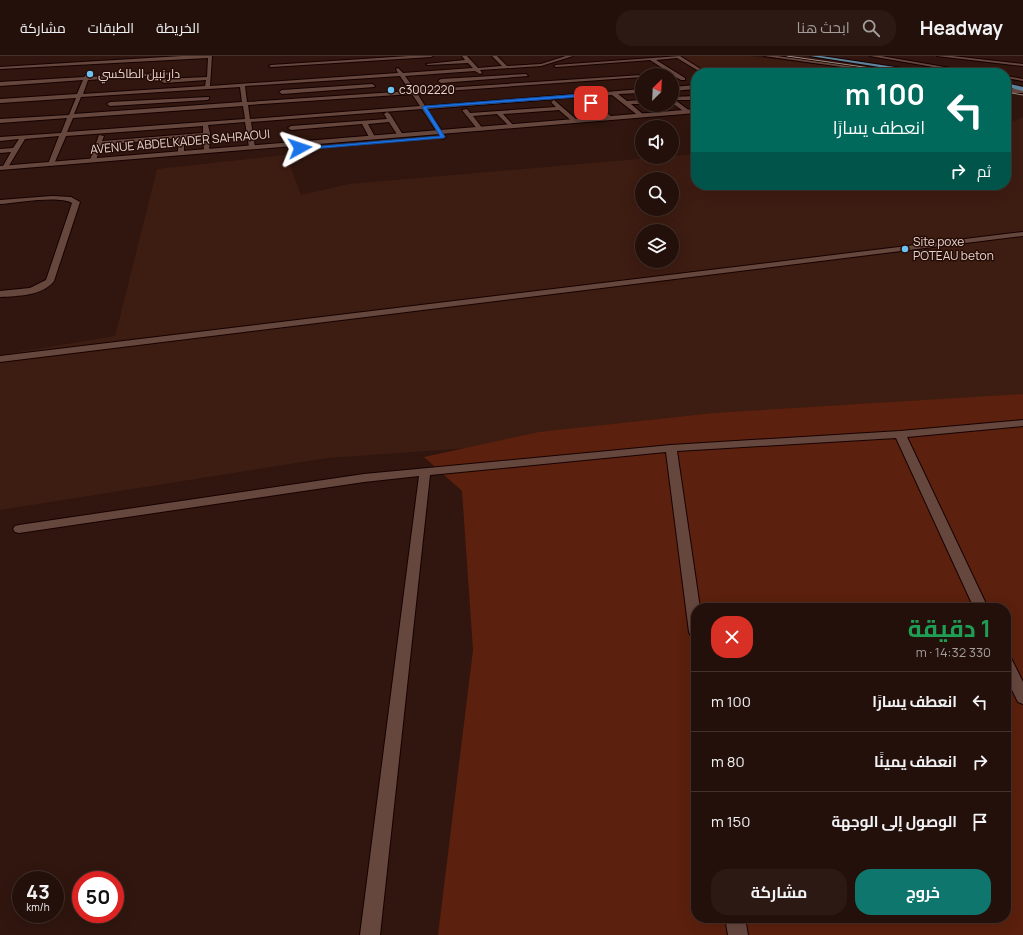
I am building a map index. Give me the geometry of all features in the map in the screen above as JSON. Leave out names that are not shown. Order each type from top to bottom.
[{"type":"main road","points":[[812,56],[902,68]]},
{"type":"main road","points":[[830,56],[906,68]]},
{"type":"main road","points":[[1012,86],[1023,89]]},
{"type":"main road","points":[[1011,88],[1023,89]]},
{"type":"street","points":[[1,69],[92,63],[124,59],[206,56],[210,57],[207,88]]},
{"type":"street","points":[[315,56],[342,124]]},
{"type":"street","points":[[423,56],[429,65],[469,61]]},
{"type":"street","points":[[270,66],[318,63],[357,58],[431,56]]},
{"type":"street","points":[[464,56],[497,91]]},
{"type":"street","points":[[494,56],[506,67]]},
{"type":"street","points":[[550,56],[563,59]]},
{"type":"street","points":[[547,69],[571,56]]},
{"type":"street","points":[[605,56],[623,69]]},
{"type":"street","points":[[766,56],[866,68]]},
{"type":"street","points":[[872,56],[948,68]]},
{"type":"street","points":[[939,56],[1023,65]]},
{"type":"street","points":[[64,65],[67,57]]},
{"type":"street","points":[[166,65],[167,57]]},
{"type":"street","points":[[390,57],[442,134]]},
{"type":"street","points":[[0,102],[207,88],[322,75],[402,74],[525,66],[547,69],[677,57],[696,68]]},
{"type":"street","points":[[357,58],[363,68]]},
{"type":"street","points":[[117,84],[124,59]]},
{"type":"street","points":[[651,59],[665,68]]},
{"type":"street","points":[[272,60],[270,61],[272,73]]},
{"type":"street","points":[[1,69],[10,61]]},
{"type":"street","points":[[519,61],[525,66]]},
{"type":"street","points":[[51,164],[92,63]]},
{"type":"street","points":[[201,63],[209,63]]},
{"type":"street","points":[[176,80],[177,65]]},
{"type":"street","points":[[654,66],[662,66]]},
{"type":"street","points":[[547,69],[569,86]]},
{"type":"street","points":[[0,84],[86,78],[120,72],[176,73]]},
{"type":"street","points":[[629,72],[635,76]]},
{"type":"street","points":[[49,88],[57,74]]},
{"type":"street","points":[[453,95],[440,80],[485,78],[524,74],[535,83]]},
{"type":"street","points":[[589,75],[601,84]]},
{"type":"street","points":[[0,139],[102,131],[157,122],[206,123],[288,117],[299,108],[332,98],[635,76]]},
{"type":"street","points":[[679,76],[683,78]]},
{"type":"street","points":[[155,82],[209,78]]},
{"type":"street","points":[[1011,78],[1023,80]]},
{"type":"street","points":[[154,138],[162,81]]},
{"type":"street","points":[[242,85],[252,147]]},
{"type":"street","points":[[285,101],[281,91],[371,85],[381,101]]},
{"type":"street","points":[[679,88],[691,87]]},
{"type":"street","points":[[1011,91],[1023,89]]},
{"type":"street","points":[[575,91],[610,118]]},
{"type":"street","points":[[0,121],[285,101],[299,108],[384,110],[635,91]]},
{"type":"street","points":[[613,93],[642,116]]},
{"type":"street","points":[[105,120],[111,103],[160,101],[207,96],[207,114]]},
{"type":"street","points":[[502,96],[515,111]]},
{"type":"street","points":[[39,106],[44,98]]},
{"type":"street","points":[[550,98],[575,121]]},
{"type":"street","points":[[679,99],[691,98]]},
{"type":"street","points":[[626,103],[635,102]]},
{"type":"street","points":[[460,104],[480,129]]},
{"type":"street","points":[[679,105],[688,112]]},
{"type":"street","points":[[469,115],[560,108]]},
{"type":"street","points":[[384,110],[400,135]]},
{"type":"street","points":[[498,112],[511,126]]},
{"type":"street","name":"AVENUE ABDELKADER SAHRAOUI","points":[[3,168],[372,137],[442,134],[511,126],[691,112]]},
{"type":"street","points":[[26,126],[35,113]]},
{"type":"street","name":"AVENUE ABDELKADER SAHRAOUI","points":[[0,173],[442,134],[691,116]]},
{"type":"street","points":[[288,117],[296,144]]},
{"type":"street","points":[[291,128],[390,120]]},
{"type":"street","points":[[364,122],[372,137]]},
{"type":"street","points":[[206,123],[207,151]]},
{"type":"street","points":[[93,160],[102,131]]},
{"type":"street","points":[[99,143],[207,134]]},
{"type":"street","points":[[182,136],[182,153]]},
{"type":"street","points":[[3,168],[23,137]]},
{"type":"street","points":[[0,151],[16,150]]},
{"type":"street","points":[[0,202],[62,197],[73,199],[76,202],[50,281],[39,288],[28,291],[0,294]]},
{"type":"street","points":[[0,358],[1023,234]]},
{"type":"street","points":[[19,529],[364,478],[671,448],[900,434],[1023,423]]},
{"type":"street","points":[[900,434],[979,603]]},
{"type":"street","points":[[671,448],[692,603]]},
{"type":"street","points":[[370,935],[425,472]]},
{"type":"street","points":[[1011,673],[1023,698]]},
{"type":"street","points":[[736,923],[738,935]]},
{"type":"shaded area","points":[[678,56],[749,56],[848,68],[701,68]]},
{"type":"shaded area","points":[[1023,117],[1023,408],[328,458],[0,510],[0,355],[115,336],[157,169],[286,155],[301,195],[348,184],[635,159],[635,164],[679,164],[679,155],[691,154],[691,190],[1011,190],[1011,122]]},
{"type":"shaded area","points":[[1023,394],[1023,935],[438,935],[473,650],[462,491],[424,457],[539,432],[714,413]]},
{"type":"tram line","points":[[787,56],[870,68]]},
{"type":"tram line","points":[[1011,93],[1023,95]]},
{"type":"place","name":"دار نبيل الطاكسي","points":[[90,74]]},
{"type":"place","name":"c3002220","points":[[391,90]]},
{"type":"place","name":"Site poxe POTEAU beton","points":[[905,249]]},
{"type":"route","points":[[300,148],[443,137],[424,107],[581,96],[591,103]]}]
